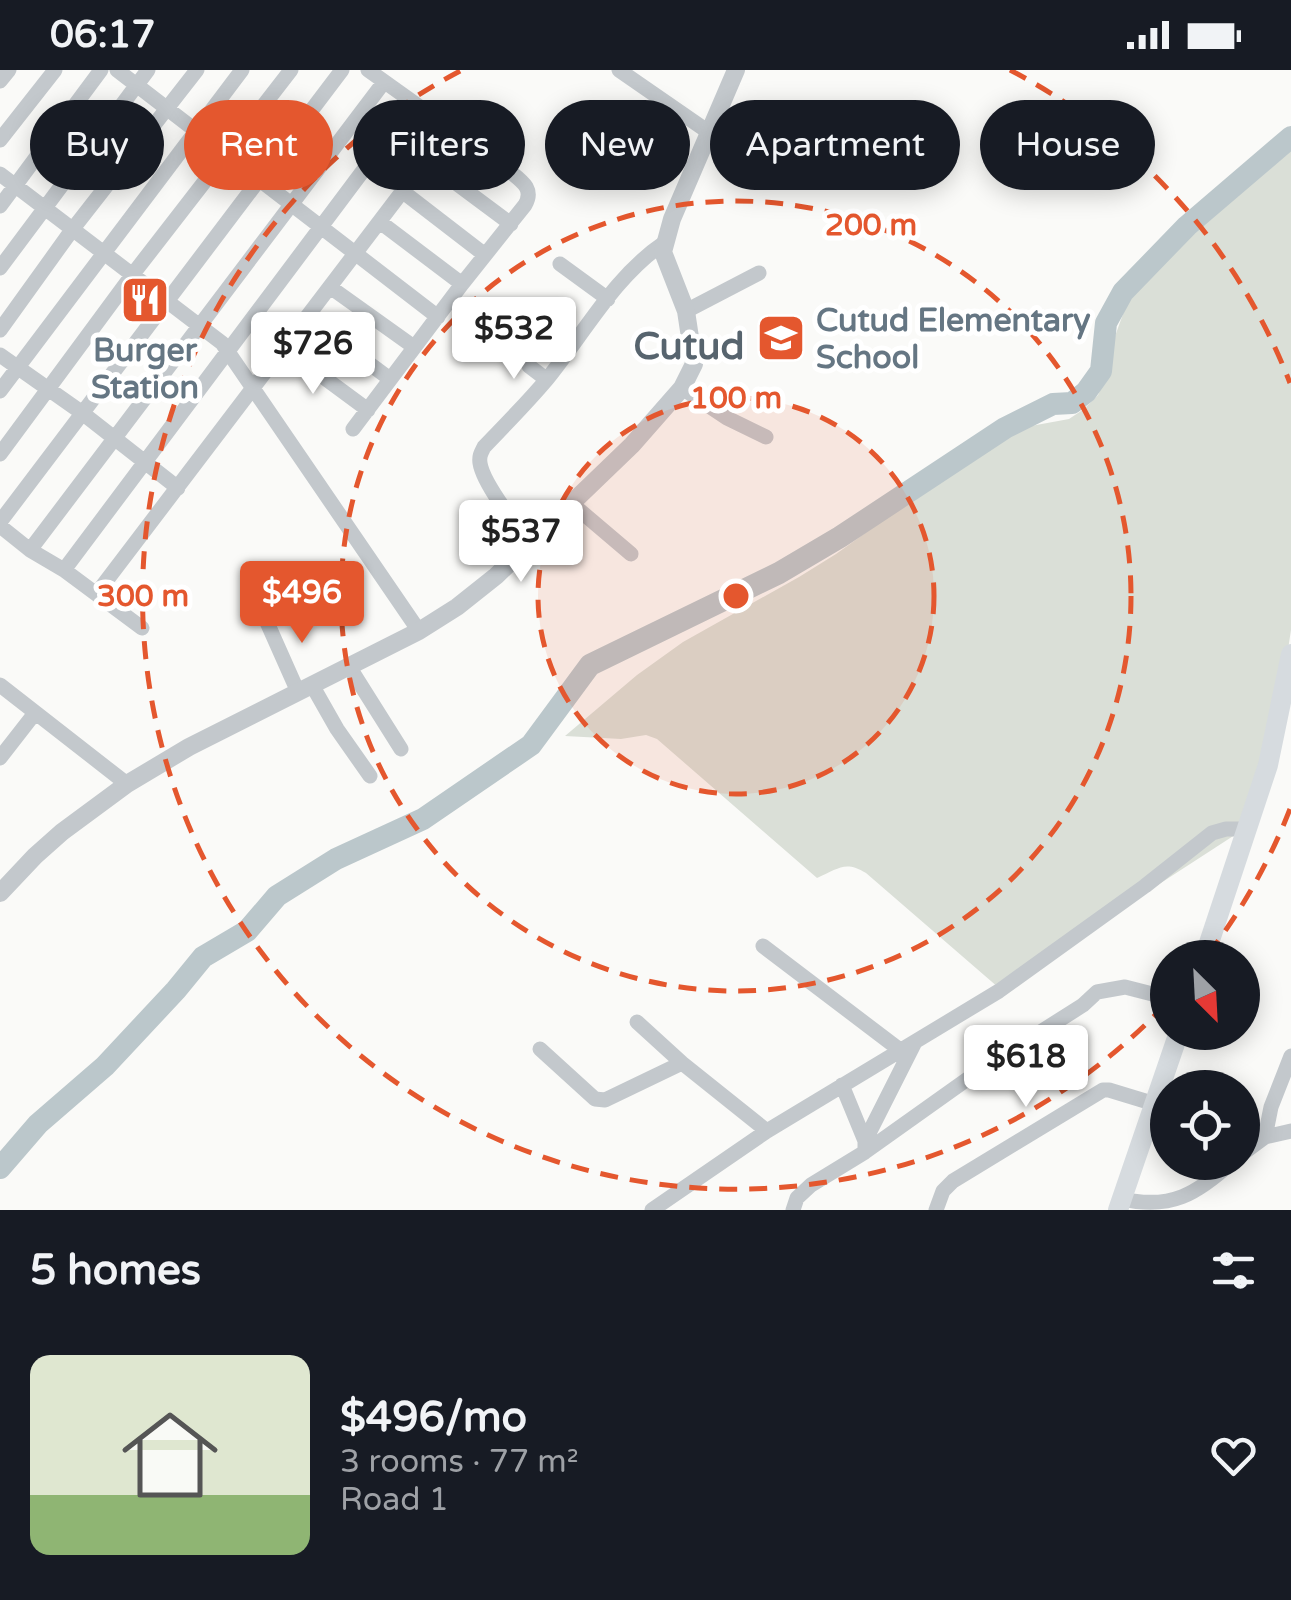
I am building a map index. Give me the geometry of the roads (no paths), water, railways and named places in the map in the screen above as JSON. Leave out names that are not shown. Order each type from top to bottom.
[{"type":"main road","points":[[1210,940],[1268,765],[1284,731],[1291,654]]},
{"type":"main road","points":[[1120,1205],[1150,1118]]},
{"type":"street","points":[[0,81],[9,70]]},
{"type":"street","points":[[0,140],[55,70]]},
{"type":"street","points":[[0,206],[101,70]]},
{"type":"street","points":[[117,70],[184,121]]},
{"type":"street","points":[[0,268],[148,70]]},
{"type":"street","points":[[0,330],[196,70]]},
{"type":"street","points":[[220,100],[242,70]]},
{"type":"street","points":[[268,100],[291,70]]},
{"type":"street","points":[[319,100],[342,70]]},
{"type":"street","points":[[368,70],[409,100]]},
{"type":"street","points":[[0,893],[62,832],[127,784],[189,746],[420,631],[476,593],[632,445],[682,388],[694,364],[686,311],[666,261],[664,243],[710,133],[618,70]]},
{"type":"street","points":[[724,100],[736,70]]},
{"type":"street","points":[[30,550],[384,82]]},
{"type":"street","points":[[0,391],[184,147]]},
{"type":"street","points":[[0,174],[222,343],[420,631]]},
{"type":"street","points":[[64,570],[353,185]]},
{"type":"street","points":[[354,429],[528,200],[525,185]]},
{"type":"street","points":[[0,454],[198,190]]},
{"type":"street","points":[[142,628],[97,592],[30,550],[0,524],[250,190]]},
{"type":"street","points":[[274,190],[438,317]]},
{"type":"street","points":[[464,190],[510,224]]},
{"type":"street","points":[[97,592],[402,191],[484,255]]},
{"type":"street","points":[[380,222],[462,284]]},
{"type":"street","points":[[530,544],[489,484],[480,464],[484,447],[546,379],[640,260],[664,243]]},
{"type":"street","points":[[560,264],[608,299]]},
{"type":"street","points":[[686,311],[759,273]]},
{"type":"street","points":[[330,287],[414,347]]},
{"type":"street","points":[[308,318],[390,379]]},
{"type":"street","points":[[284,348],[368,410]]},
{"type":"street","points":[[0,355],[178,488]]},
{"type":"street","points":[[529,366],[546,379]]},
{"type":"street","points":[[682,388],[727,418],[766,436]]},
{"type":"street","points":[[572,504],[631,554]]},
{"type":"street","points":[[266,620],[305,689],[370,776]]},
{"type":"street","points":[[350,668],[401,749]]},
{"type":"street","points":[[0,686],[127,784]]},
{"type":"street","points":[[0,758],[34,713]]},
{"type":"street","points":[[652,1210],[767,1130],[999,991],[1212,834],[1246,829]]},
{"type":"street","points":[[763,946],[900,1050]]},
{"type":"street","points":[[793,1210],[797,1198],[812,1185],[1084,1005],[1097,992],[1125,987],[1150,993]]},
{"type":"street","points":[[637,1022],[767,1130]]},
{"type":"street","points":[[865,1147],[915,1040]]},
{"type":"street","points":[[540,1049],[595,1100],[605,1100],[682,1063]]},
{"type":"street","points":[[1265,1137],[1271,1107],[1291,1056]]},
{"type":"street","points":[[842,1084],[865,1147]]},
{"type":"street","points":[[936,1210],[943,1190],[953,1182],[1104,1090],[1150,1102]]},
{"type":"street","points":[[1260,1141],[1291,1131]]},
{"type":"street","points":[[1120,1205],[1184,1200],[1209,1180]]},
{"type":"waterway","points":[[0,1168],[38,1124],[105,1066],[203,957],[247,931],[277,896],[336,859],[423,819],[531,745],[590,665],[779,573],[1005,428],[1053,404],[1072,403],[1086,392],[1101,371],[1106,323],[1123,292],[1187,226],[1291,137]]},
{"type":"place","name":"Burger Station","points":[[145,300]]},
{"type":"place","name":"Cutud Elementary School","points":[[781,338]]},
{"type":"district","name":"Cutud","points":[[689,346]]}]
